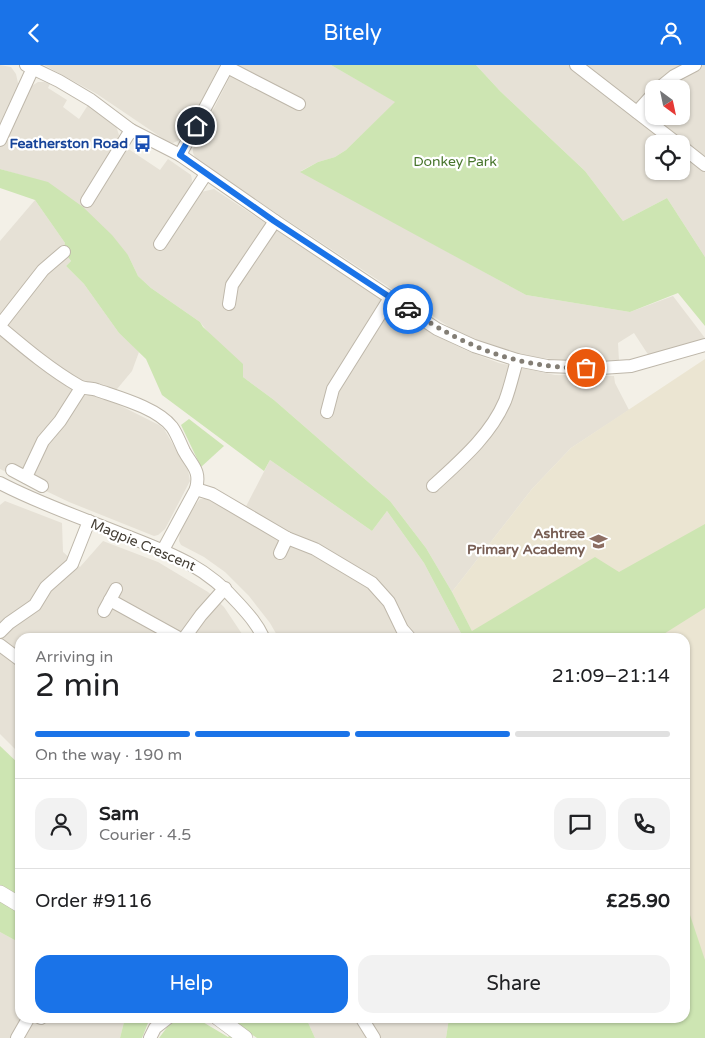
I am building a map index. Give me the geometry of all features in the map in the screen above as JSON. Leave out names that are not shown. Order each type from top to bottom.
[{"type":"street","points":[[576,65],[666,135]]},
{"type":"street","points":[[669,80],[695,65]]},
{"type":"street","points":[[0,140],[29,66],[91,100],[131,130],[180,155],[274,221],[437,329],[455,338],[498,355],[517,360],[572,368],[631,366],[705,345]]},
{"type":"street","points":[[180,155],[227,66],[299,104]]},
{"type":"street","points":[[637,112],[645,103]]},
{"type":"street","points":[[86,201],[131,130]]},
{"type":"street","points":[[690,153],[705,165]]},
{"type":"street","points":[[160,244],[206,175]]},
{"type":"street","points":[[229,304],[232,285],[274,221]]},
{"type":"street","points":[[64,252],[43,271],[0,326],[38,359],[81,388],[92,388],[144,408],[166,421],[176,434],[196,469],[198,479],[196,489],[163,551]]},
{"type":"street","points":[[326,412],[333,389],[390,298]]},
{"type":"street","points":[[433,486],[490,427],[506,398],[517,360]]},
{"type":"street","points":[[26,477],[43,441],[60,421],[81,388]]},
{"type":"street","points":[[12,470],[42,486]]},
{"type":"street","name":"Magpie Crescent","points":[[0,483],[32,499],[163,551],[198,568],[225,588],[257,624],[261,633]]},
{"type":"street","points":[[196,489],[217,496],[287,538],[315,549],[372,583],[389,602],[396,619],[406,633]]},
{"type":"street","points":[[0,632],[35,605],[46,587],[72,564],[89,521]]},
{"type":"street","points":[[280,553],[287,538]]},
{"type":"street","points":[[188,633],[225,588]]},
{"type":"street","points":[[110,600],[170,633]]},
{"type":"street","points":[[0,645],[15,656]]},
{"type":"street","points":[[0,893],[15,902]]},
{"type":"street","points":[[17,1038],[31,1023]]},
{"type":"street","points":[[225,1023],[245,1038]]},
{"type":"street","points":[[365,1023],[374,1038]]},
{"type":"shaded area","points":[[0,65],[11,67],[16,74],[18,83],[30,87],[38,82],[50,84],[48,88],[67,100],[63,107],[79,119],[88,105],[115,123],[119,135],[117,141],[160,170],[168,159],[191,175],[191,187],[201,192],[214,189],[433,334],[465,350],[499,363],[555,375],[614,376],[615,383],[629,410],[571,448],[532,489],[452,592],[426,548],[390,501],[274,400],[243,377],[200,322],[151,288],[138,276],[128,255],[48,183],[0,169]]},
{"type":"shaded area","points":[[44,65],[220,65],[182,139],[173,143],[168,142],[97,94]]},
{"type":"shaded area","points":[[236,65],[331,65],[396,102],[346,150],[335,157],[318,162],[301,171],[526,295],[630,312],[673,296],[705,338],[678,349],[649,356],[634,333],[618,343],[619,361],[572,361],[532,357],[490,346],[457,332],[197,161],[193,149]]},
{"type":"shaded area","points":[[476,65],[705,65],[705,257],[667,198],[623,221],[585,171],[500,91]]},
{"type":"shaded area","points":[[35,200],[65,243],[63,250],[71,261],[66,266],[84,284],[119,333],[139,352],[132,371],[117,389],[113,402],[164,429],[188,470],[190,481],[165,529],[158,535],[154,536],[69,502],[0,469],[0,241]]},
{"type":"shaded area","name":"Ashtree Primary Academy","points":[[705,359],[705,1038],[690,1022],[690,633],[473,633],[452,592],[532,489],[571,448]]},
{"type":"shaded area","points":[[270,460],[372,531],[387,511],[424,563],[461,633],[276,633],[249,596],[225,572],[204,557],[181,545],[179,541],[180,532],[200,499],[211,501],[240,518]]},
{"type":"shaded area","points":[[5,501],[62,523],[63,552],[80,567],[103,541],[158,562],[208,592],[224,607],[241,633],[15,633],[15,749],[0,734],[0,505]]},
{"type":"shaded area","points":[[0,932],[15,940],[15,1023],[124,1023],[120,1038],[0,1038]]},
{"type":"shaded area","points":[[308,1023],[448,1023],[446,1038],[315,1038]]},
{"type":"green space","name":"Donkey Park","points":[[331,65],[476,65],[500,91],[585,171],[623,221],[667,198],[705,257],[705,326],[678,293],[630,312],[526,295],[300,172],[318,162],[335,157],[346,150],[395,102]]},
{"type":"green space","points":[[0,169],[48,182],[83,207],[112,235],[128,255],[138,276],[151,288],[200,322],[243,364],[243,377],[274,400],[390,501],[426,548],[472,631],[595,557],[619,572],[705,524],[705,608],[665,633],[461,633],[424,563],[387,511],[372,531],[270,460],[264,471],[162,395],[146,359],[119,333],[84,284],[66,266],[71,261],[63,250],[65,243],[35,200],[0,188]]},
{"type":"green space","points":[[189,419],[224,446],[201,467],[181,425]]},
{"type":"green space","points":[[0,746],[15,760],[15,895],[0,886]]},
{"type":"green space","points":[[0,901],[15,909],[15,940],[0,932]]},
{"type":"green space","points":[[690,915],[705,960],[705,1038],[446,1038],[448,1023],[690,1023]]},
{"type":"green space","points":[[124,1023],[148,1023],[142,1038],[120,1038]]},
{"type":"green space","points":[[172,1023],[204,1023],[228,1037],[230,1035],[234,1038],[159,1038]]},
{"type":"green space","points":[[308,1023],[315,1038],[257,1038],[236,1024]]},
{"type":"way so far","points":[[408,309],[437,329],[498,355],[547,366],[586,368]]},
{"type":"place","name":"Featherston Road","points":[[142,143]]},
{"type":"place","name":"Ashtree Primary Academy","points":[[599,541]]},
{"type":"route","points":[[196,126],[180,155],[274,221],[408,309]]}]
